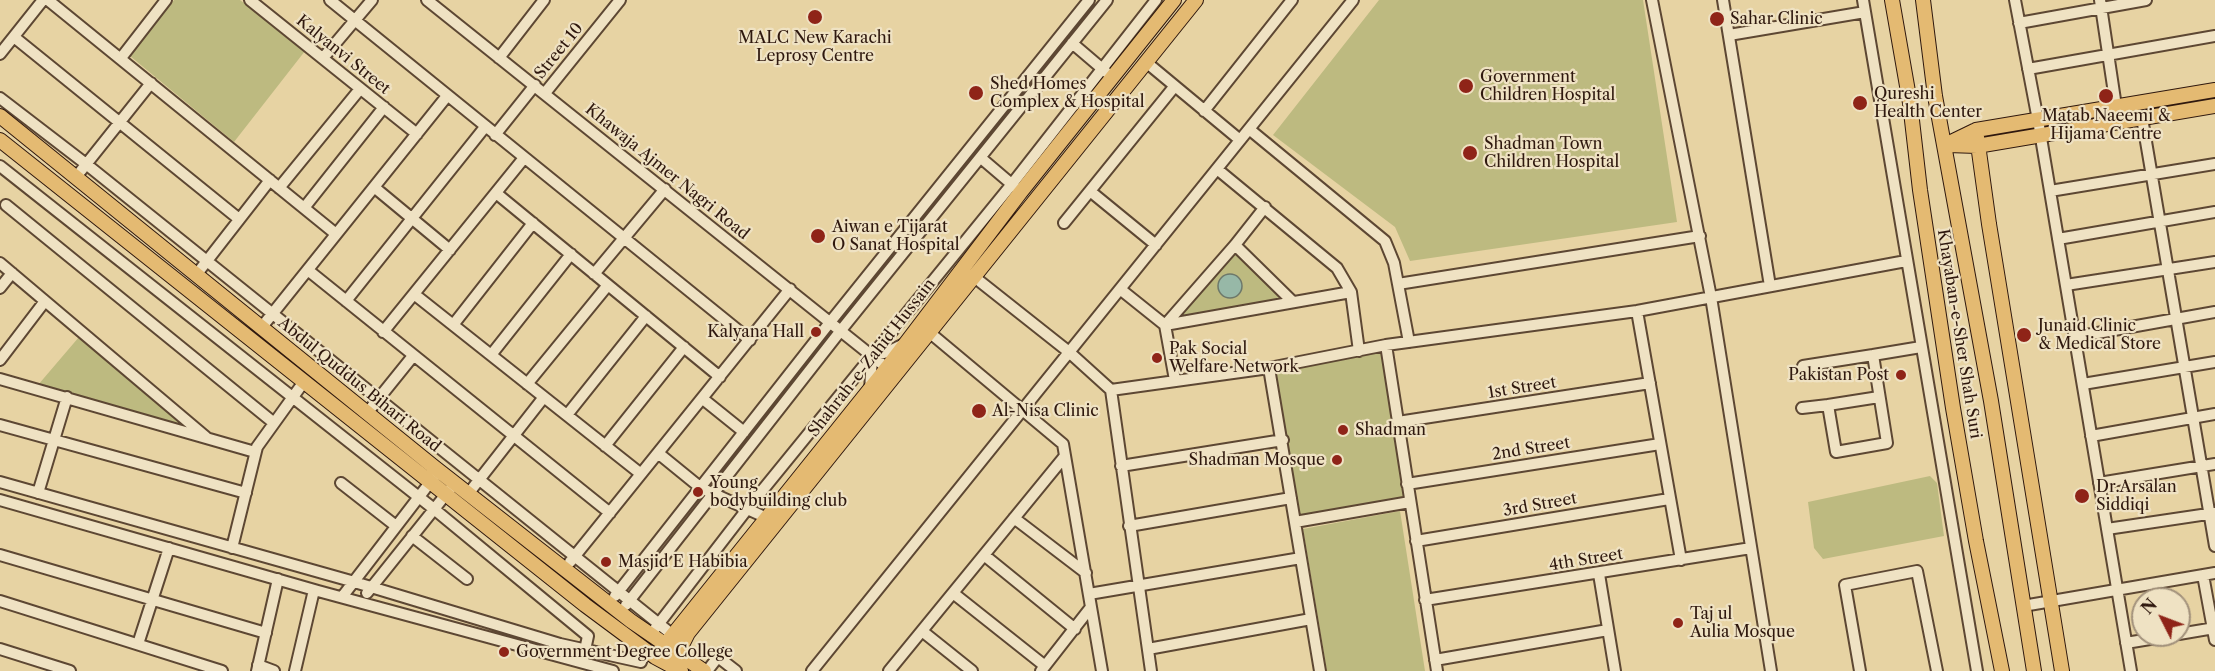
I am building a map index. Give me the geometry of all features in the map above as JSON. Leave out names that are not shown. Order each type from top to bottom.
[{"type":"main road","name":"Shahrah-e-Zahid Hussain","points":[[674,669],[675,643],[767,518],[906,343],[1016,189],[1174,0]]},
{"type":"main road","name":"Shahrah-e-Zahid Hussain","points":[[655,657],[675,643],[1196,0]]},
{"type":"main road","name":"Khayaban-e-Sher Shah Suri","points":[[1892,0],[1953,408],[2002,671]]},
{"type":"main road","name":"Khayaban-e-Sher Shah Suri","points":[[1923,0],[1945,145],[1991,401],[2034,671]]},
{"type":"main road","points":[[1124,62],[1137,74]]},
{"type":"main road","points":[[1945,145],[1976,130],[2215,90]]},
{"type":"main road","points":[[1945,145],[1977,146],[2215,106]]},
{"type":"main road","name":"Abdul Quddus Bihari Road","points":[[0,116],[468,494],[620,612],[654,629],[675,643],[705,671]]},
{"type":"main road","points":[[1976,130],[2062,671]]},
{"type":"main road","name":"Abdul Quddus Bihari Road","points":[[0,140],[445,495],[641,647],[674,669]]},
{"type":"main road","points":[[26,160],[37,146]]},
{"type":"street","points":[[0,54],[43,0]]},
{"type":"street","points":[[48,0],[336,234]]},
{"type":"street","points":[[121,58],[166,0]]},
{"type":"street","name":"Kalyanvi Street","points":[[250,0],[417,134]]},
{"type":"street","points":[[330,0],[750,340]]},
{"type":"street","points":[[323,58],[372,0]]},
{"type":"street","name":"Khawaja Ajmer Nagri Road","points":[[427,0],[842,329],[887,368]]},
{"type":"street","points":[[499,58],[541,4],[528,0]]},
{"type":"street","name":"Street 10","points":[[545,93],[620,0]]},
{"type":"street","points":[[609,603],[831,321],[1089,0]]},
{"type":"street","points":[[620,612],[842,329],[1107,0]]},
{"type":"street","points":[[641,647],[748,508],[872,356],[1016,189],[1102,67],[1156,0]]},
{"type":"street","points":[[1204,111],[1292,0]]},
{"type":"street","points":[[812,671],[1353,0]]},
{"type":"street","points":[[1652,0],[1711,297],[1771,671]]},
{"type":"street","points":[[1723,0],[1770,286]]},
{"type":"street","points":[[1863,0],[1977,671]]},
{"type":"street","points":[[2015,0],[2038,120],[2131,671]]},
{"type":"street","points":[[2019,22],[2101,4],[2146,0]]},
{"type":"street","points":[[2101,4],[2119,122]]},
{"type":"street","points":[[1729,35],[1865,12]]},
{"type":"street","points":[[2028,69],[2215,36]]},
{"type":"street","points":[[14,37],[239,219]]},
{"type":"street","points":[[1072,43],[1102,67],[1111,78]]},
{"type":"street","points":[[1146,62],[1240,140]]},
{"type":"street","points":[[76,177],[152,83]]},
{"type":"street","points":[[495,135],[535,85]]},
{"type":"street","points":[[1064,223],[1174,87]]},
{"type":"street","points":[[279,188],[360,89]]},
{"type":"street","points":[[261,328],[447,96]]},
{"type":"street","points":[[0,98],[86,164],[630,601],[654,629]]},
{"type":"street","points":[[304,208],[384,107]]},
{"type":"street","points":[[2142,118],[2201,466],[2212,513],[2215,546]]},
{"type":"street","points":[[346,301],[485,127]]},
{"type":"street","points":[[1249,129],[1385,240],[1394,263],[1409,342]]},
{"type":"street","points":[[981,158],[1016,189]]},
{"type":"street","points":[[383,332],[524,159]]},
{"type":"street","points":[[2050,191],[2215,164]]},
{"type":"street","points":[[0,166],[434,509],[588,636],[585,650]]},
{"type":"street","points":[[1217,169],[1324,254],[1337,267],[1351,292],[1359,351]]},
{"type":"street","points":[[196,275],[270,180]]},
{"type":"street","points":[[374,187],[450,250]]},
{"type":"street","points":[[594,274],[664,189]]},
{"type":"street","points":[[1090,191],[1156,245]]},
{"type":"street","points":[[496,193],[720,377]]},
{"type":"street","points":[[6,205],[274,423]]},
{"type":"street","points":[[1165,325],[1265,207]]},
{"type":"street","points":[[2058,239],[2215,212]]},
{"type":"street","points":[[453,325],[533,223]]},
{"type":"street","points":[[1398,284],[1700,237]]},
{"type":"street","points":[[1235,245],[1293,302]]},
{"type":"street","points":[[491,355],[571,254]]},
{"type":"street","points":[[1111,390],[1269,368],[1386,345],[1637,311],[1906,261]]},
{"type":"street","points":[[2066,285],[2215,262]]},
{"type":"street","points":[[0,263],[206,437]]},
{"type":"street","points":[[309,270],[512,437],[610,513]]},
{"type":"street","points":[[0,288],[12,273]]},
{"type":"street","points":[[973,276],[1069,352],[1111,390],[1137,586],[1151,671]]},
{"type":"street","points":[[527,384],[608,285]]},
{"type":"street","points":[[564,569],[790,289]]},
{"type":"street","points":[[1120,289],[1165,325],[1175,380]]},
{"type":"street","points":[[1165,325],[1351,292]]},
{"type":"street","points":[[414,294],[641,474]]},
{"type":"street","points":[[0,360],[45,301]]},
{"type":"street","points":[[1637,311],[1681,560]]},
{"type":"street","points":[[2074,337],[2215,312]]},
{"type":"street","points":[[567,416],[646,316]]},
{"type":"street","points":[[872,356],[888,352],[906,343],[938,319]]},
{"type":"street","points":[[929,332],[1063,444],[1102,671]]},
{"type":"street","points":[[1386,345],[1436,665],[1608,630]]},
{"type":"street","points":[[605,446],[684,347]]},
{"type":"street","points":[[1803,366],[1921,347]]},
{"type":"street","points":[[1828,405],[1836,452],[1887,443],[1873,355]]},
{"type":"street","points":[[367,413],[413,356]]},
{"type":"street","points":[[866,409],[872,356]]},
{"type":"street","points":[[2083,384],[2215,362]]},
{"type":"street","points":[[1269,368],[1320,671]]},
{"type":"street","points":[[0,379],[255,452]]},
{"type":"street","points":[[232,548],[255,452],[303,383]]},
{"type":"street","name":"1st Street","points":[[1398,422],[1650,383]]},
{"type":"street","points":[[38,493],[67,397]]},
{"type":"street","points":[[468,494],[544,397]]},
{"type":"street","points":[[1802,408],[1879,397]]},
{"type":"street","points":[[703,399],[744,432]]},
{"type":"street","points":[[2091,436],[2215,414]]},
{"type":"street","points":[[0,425],[246,493]]},
{"type":"street","points":[[1121,466],[1282,440]]},
{"type":"street","name":"2nd Street","points":[[1407,483],[1660,444]]},
{"type":"street","points":[[658,453],[701,488],[767,518]]},
{"type":"street","points":[[891,670],[1065,456]]},
{"type":"street","points":[[2100,483],[2215,464]]},
{"type":"street","points":[[342,597],[351,581],[439,471]]},
{"type":"street","points":[[0,482],[585,650],[641,662]]},
{"type":"street","points":[[341,483],[396,526]]},
{"type":"street","points":[[363,602],[370,587],[455,483]]},
{"type":"street","points":[[1129,526],[1291,498]]},
{"type":"street","name":"3rd Street","points":[[1416,541],[1669,498]]},
{"type":"street","points":[[0,500],[314,590],[613,671]]},
{"type":"street","points":[[1295,522],[1410,502]]},
{"type":"street","points":[[2107,529],[2212,513]]},
{"type":"street","points":[[1014,518],[1086,573]]},
{"type":"street","points":[[412,536],[468,579]]},
{"type":"street","points":[[138,645],[169,548]]},
{"type":"street","name":"4th Street","points":[[1425,600],[1751,548]]},
{"type":"street","points":[[0,555],[266,633]]},
{"type":"street","points":[[984,555],[1075,629]]},
{"type":"street","points":[[1089,594],[1301,558]]},
{"type":"street","points":[[1860,671],[1845,585],[1917,571],[1937,671]]},
{"type":"street","points":[[2024,606],[2215,573]]},
{"type":"street","points":[[1599,574],[1615,671]]},
{"type":"street","points":[[2203,575],[2215,640]]},
{"type":"street","points":[[274,671],[258,668],[278,579]]},
{"type":"street","points":[[295,671],[314,590]]},
{"type":"street","points":[[953,593],[1043,669],[1091,607]]},
{"type":"street","points":[[0,601],[222,671]]},
{"type":"street","points":[[1148,649],[1311,619]]},
{"type":"street","points":[[2191,632],[2214,628]]},
{"type":"street","points":[[922,631],[972,671]]},
{"type":"street","points":[[2126,643],[2131,642]]},
{"type":"street","points":[[0,649],[70,671]]},
{"type":"street","points":[[633,671],[641,662],[655,657]]},
{"type":"street","points":[[705,671],[718,657],[736,671]]},
{"type":"shaded area","points":[[174,0],[240,0],[305,51],[234,142],[130,56]]},
{"type":"shaded area","points":[[1379,0],[1643,0],[1677,222],[1410,261],[1395,227],[1273,135]]},
{"type":"shaded area","points":[[1235,245],[1293,302],[1165,325]]},
{"type":"shaded area","points":[[1230,274],[1238,278],[1242,286],[1238,294],[1230,298],[1222,294],[1218,286],[1222,278]]},
{"type":"shaded area","points":[[79,337],[193,429],[38,385]]},
{"type":"shaded area","points":[[1386,345],[1410,502],[1295,522],[1269,368]]},
{"type":"shaded area","points":[[1930,476],[1937,483],[1944,536],[1823,559],[1814,548],[1808,502]]},
{"type":"shaded area","points":[[1400,511],[1425,671],[1327,671],[1303,529]]},
{"type":"place","name":"MALC New Karachi Leprosy Centre","points":[[815,17]]},
{"type":"place","name":"Sahar Clinic","points":[[1717,19]]},
{"type":"place","name":"Government Children Hospital","points":[[1466,86]]},
{"type":"place","name":"Shed Homes Complex & Hospital","points":[[976,93]]},
{"type":"place","name":"Matab Naeemi & Hijama Centre","points":[[2106,96]]},
{"type":"place","name":"Qureshi Health Center","points":[[1860,103]]},
{"type":"place","name":"Shadman Town Children Hospital","points":[[1470,153]]},
{"type":"place","name":"Aiwan e Tijarat O Sanat Hospital","points":[[818,236]]},
{"type":"place","name":"Kalyana Hall","points":[[816,332]]},
{"type":"place","name":"Junaid Clinic & Medical Store","points":[[2024,335]]},
{"type":"place","name":"Pak Social Welfare Network","points":[[1157,358]]},
{"type":"place","name":"Pakistan Post","points":[[1901,375]]},
{"type":"place","name":"Al-Nisa Clinic","points":[[979,411]]},
{"type":"place","name":"Shadman","points":[[1343,430]]},
{"type":"place","name":"Shadman Mosque","points":[[1337,460]]},
{"type":"place","name":"Young bodybuilding club","points":[[698,492]]},
{"type":"place","name":"Dr.Arsalan Siddiqi","points":[[2082,496]]},
{"type":"place","name":"Masjid E Habibia","points":[[606,562]]},
{"type":"place","name":"Taj ul Aulia Mosque","points":[[1678,623]]},
{"type":"place","name":"Government Degree College","points":[[504,652]]}]
